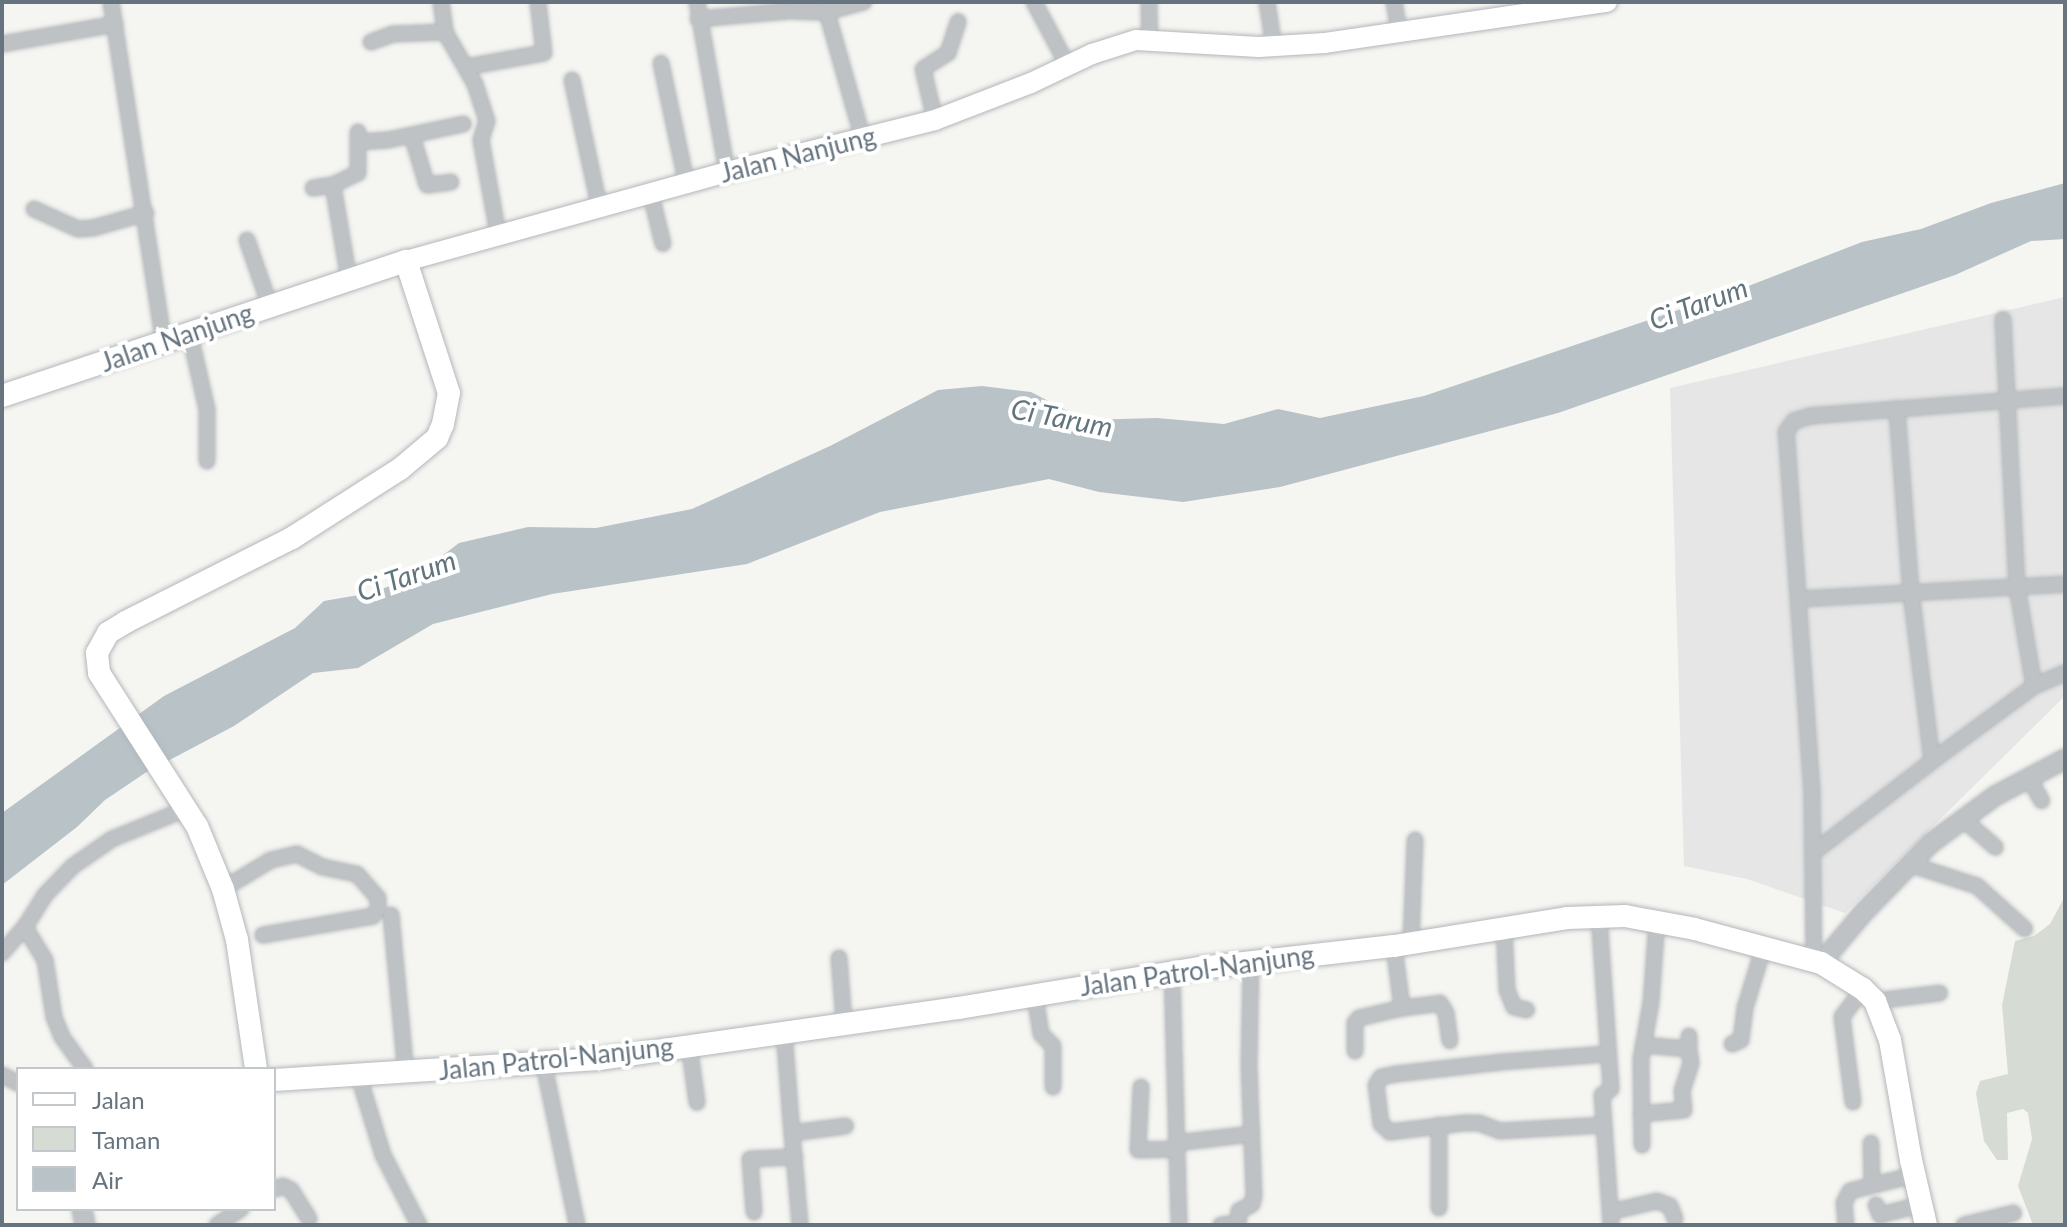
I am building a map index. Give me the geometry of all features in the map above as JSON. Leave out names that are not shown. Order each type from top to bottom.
[{"type":"main road","name":"Jalan Nanjung","points":[[2,396],[406,261],[498,234],[600,210],[727,172],[935,120],[1119,45],[1150,41],[1274,47],[1399,31],[1526,8],[1607,2]]},
{"type":"main road","points":[[256,1067],[237,940],[223,889],[197,826],[99,673],[97,653],[108,633],[292,538],[400,469],[437,438],[449,393],[406,261]]},
{"type":"main road","name":"Jalan Patrol-Nanjung","points":[[276,1080],[544,1065],[1035,996],[1172,973],[1599,916],[1657,921],[1764,946],[1818,962],[1869,995]]},
{"type":"main road","points":[[1869,995],[1890,1040],[1923,1215]]},
{"type":"street","points":[[111,2],[164,343]]},
{"type":"street","points":[[441,2],[445,32],[466,67],[487,121],[481,140],[498,234]]},
{"type":"street","points":[[466,67],[544,53],[538,2]]},
{"type":"street","points":[[697,2],[727,172]]},
{"type":"street","points":[[698,19],[864,2]]},
{"type":"street","points":[[1034,2],[1068,66]]},
{"type":"street","points":[[1149,2],[1150,41]]},
{"type":"street","points":[[1267,2],[1274,47]]},
{"type":"street","points":[[1394,2],[1399,31]]},
{"type":"street","points":[[825,7],[863,139]]},
{"type":"street","points":[[935,120],[923,69],[930,61],[948,53],[958,22]]},
{"type":"street","points":[[2,44],[115,24]]},
{"type":"street","points":[[371,42],[393,34],[445,32]]},
{"type":"street","points":[[661,63],[687,185]]},
{"type":"street","points":[[572,80],[600,210]]},
{"type":"street","points":[[313,188],[333,185],[357,175],[358,137],[412,136],[463,124]]},
{"type":"street","points":[[412,136],[427,185],[451,182]]},
{"type":"street","points":[[333,185],[349,280]]},
{"type":"street","points":[[651,195],[663,244]]},
{"type":"street","points":[[34,209],[78,229],[93,228],[146,213]]},
{"type":"street","points":[[247,240],[270,306]]},
{"type":"street","points":[[2003,319],[2017,587],[2034,686]]},
{"type":"street","points":[[190,335],[207,409],[207,461]]},
{"type":"street","points":[[1818,962],[1814,852],[1786,432],[1794,421],[1810,416],[2065,396]]},
{"type":"street","points":[[1897,409],[1911,593],[1932,761]]},
{"type":"street","points":[[1798,599],[2065,584]]},
{"type":"street","points":[[1814,852],[2034,686],[2065,673]]},
{"type":"street","points":[[1818,962],[1931,843],[1963,819],[2065,759]]},
{"type":"street","points":[[2029,778],[2042,801]]},
{"type":"street","points":[[2,953],[25,927],[45,895],[73,866],[112,839],[182,806]]},
{"type":"street","points":[[1963,819],[1995,847]]},
{"type":"street","points":[[1402,1008],[1402,944],[1415,840]]},
{"type":"street","points":[[223,889],[271,860],[297,854],[323,867],[357,874],[378,898],[378,909],[373,916],[263,935]]},
{"type":"street","points":[[1912,865],[1977,886],[2025,929]]},
{"type":"street","points":[[391,915],[406,1074]]},
{"type":"street","points":[[1599,916],[1611,1089],[1602,1095],[1610,1219],[1657,1201],[1670,1206],[1675,1219]]},
{"type":"street","points":[[1642,1145],[1643,1045],[1651,1002],[1657,921]]},
{"type":"street","points":[[25,927],[45,960],[54,1017],[62,1037],[82,1067]]},
{"type":"street","points":[[1504,928],[1507,990],[1514,1007],[1527,1010]]},
{"type":"street","points":[[1732,1044],[1741,1040],[1745,1008],[1764,946]]},
{"type":"street","points":[[839,958],[844,1022]]},
{"type":"street","points":[[1221,1225],[1238,1224],[1239,1211],[1254,1201],[1251,962]]},
{"type":"street","points":[[1172,973],[1179,1225]]},
{"type":"street","points":[[1853,1102],[1842,1017],[1869,995],[1940,993]]},
{"type":"street","points":[[1035,996],[1041,1034],[1053,1046],[1053,1087]]},
{"type":"street","points":[[1355,1051],[1355,1023],[1359,1018],[1440,1003],[1446,1013],[1450,1041]]},
{"type":"street","points":[[784,1032],[800,1225]]},
{"type":"street","points":[[1641,1114],[1684,1110],[1682,1091],[1691,1063],[1689,1042],[1643,1045]]},
{"type":"street","points":[[689,1045],[697,1102]]},
{"type":"street","points":[[1604,1125],[1500,1131],[1479,1123],[1386,1131],[1381,1124],[1376,1082],[1381,1077],[1456,1067],[1607,1054]]},
{"type":"street","points":[[544,1065],[577,1225]]},
{"type":"street","points":[[359,1077],[383,1155],[419,1225]]},
{"type":"street","points":[[1141,1087],[1132,1151],[1251,1134]]},
{"type":"street","points":[[1439,1125],[1439,1208]]},
{"type":"street","points":[[792,1133],[846,1126]]},
{"type":"street","points":[[1871,1143],[1872,1183]]},
{"type":"street","points":[[754,1212],[750,1159],[795,1157]]},
{"type":"street","points":[[1846,1225],[1846,1195],[1872,1183],[1914,1175]]},
{"type":"street","points":[[276,1188],[283,1186],[291,1190],[309,1219]]},
{"type":"street","points":[[1876,1205],[1880,1215],[1923,1215]]},
{"type":"street","points":[[217,1225],[238,1211]]},
{"type":"street","points":[[1964,1225],[2014,1213]]},
{"type":"shaded area","points":[[2065,297],[2065,696],[1845,913],[1747,879],[1684,866],[1670,388]]},
{"type":"green space","points":[[2065,896],[2065,1225],[2033,1225],[2018,1186],[2032,1139],[2028,1113],[2023,1109],[2007,1113],[2008,1160],[1997,1160],[1984,1141],[1976,1093],[1980,1081],[2008,1074],[2002,1005],[2015,941],[2034,936],[2050,924]]},
{"type":"water","name":"Ci Tarum","points":[[2065,183],[2065,239],[2031,241],[1955,275],[1558,413],[1280,487],[1183,502],[1099,492],[1049,479],[880,512],[747,564],[552,594],[433,624],[358,668],[313,673],[234,726],[145,773],[105,800],[77,827],[2,885],[2,813],[164,696],[295,628],[324,601],[370,593],[413,578],[459,543],[528,527],[596,528],[692,509],[830,446],[938,390],[982,386],[1031,392],[1085,420],[1157,418],[1224,424],[1278,409],[1320,418],[1424,396],[1746,287],[1862,242],[1921,229],[1991,203]]}]
